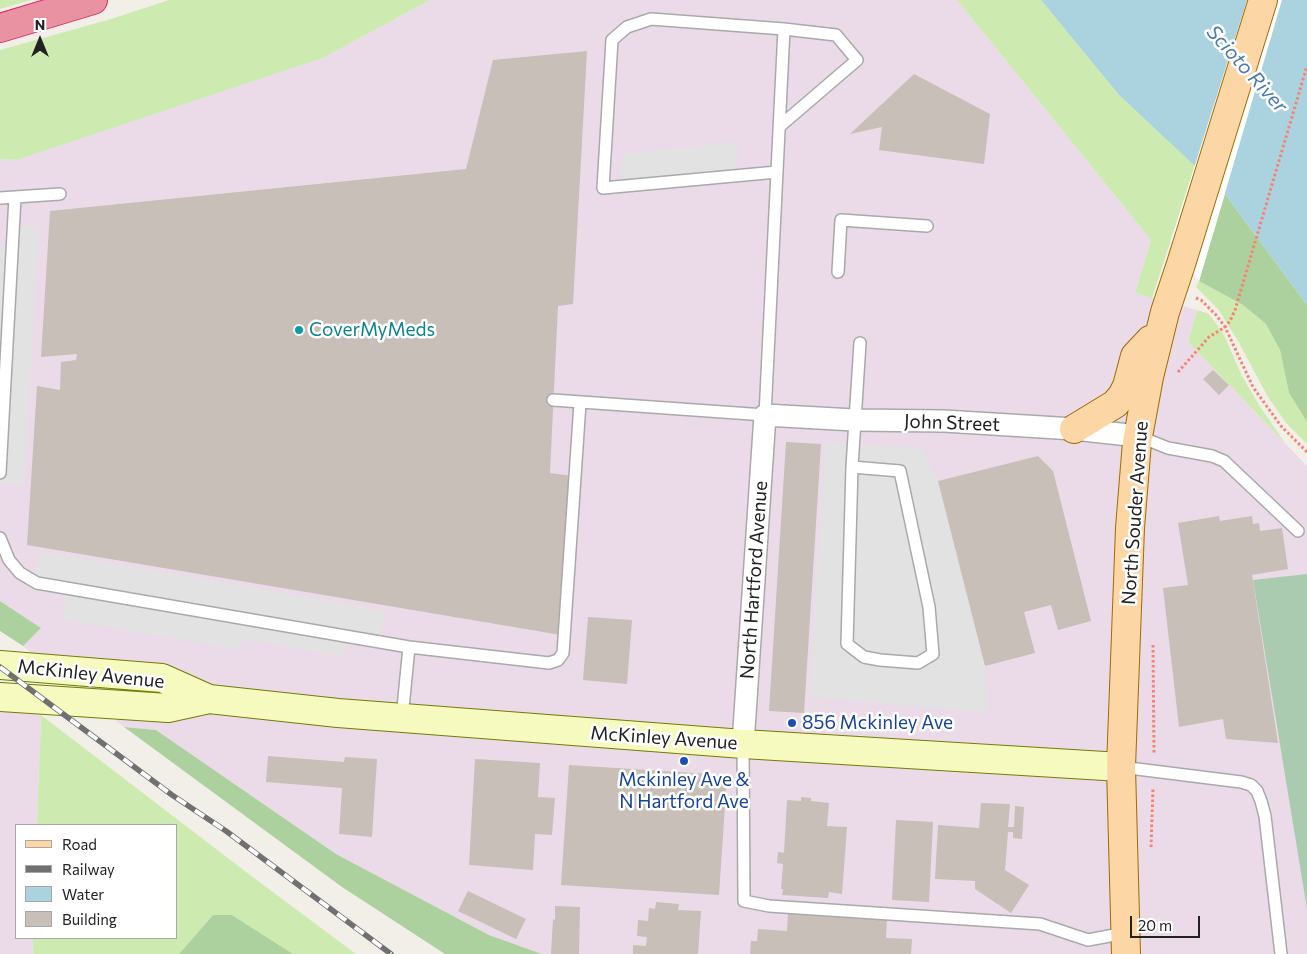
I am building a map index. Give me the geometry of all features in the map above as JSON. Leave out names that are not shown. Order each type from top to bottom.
[{"type":"highway","points":[[0,28],[93,0]]},
{"type":"main road","name":"North Souder Avenue","points":[[1125,944],[1121,767],[1130,528],[1138,436],[1160,330],[1263,0]]},
{"type":"main road","points":[[1074,429],[1114,404],[1122,396],[1127,386],[1135,356],[1160,330]]},
{"type":"main road","name":"McKinley Avenue","points":[[0,665],[162,678],[209,699]]},
{"type":"main road","name":"McKinley Avenue","points":[[0,697],[168,708],[209,699],[402,718],[742,744],[1121,767]]},
{"type":"street","name":"John Street","points":[[765,416],[854,420],[944,420],[1074,429],[1138,436]]},
{"type":"street","name":"North Hartford Avenue","points":[[742,744],[765,416]]},
{"type":"lane","points":[[777,172],[603,188],[612,40],[627,27],[651,19],[836,35],[857,60],[780,126]]},
{"type":"lane","points":[[553,400],[765,416],[784,29]]},
{"type":"lane","points":[[0,198],[60,194]]},
{"type":"lane","points":[[0,473],[15,197]]},
{"type":"lane","points":[[838,272],[841,220],[927,226]]},
{"type":"lane","points":[[0,246],[12,245]]},
{"type":"lane","points":[[852,467],[900,471],[929,607],[933,654],[918,663],[864,657],[847,644],[852,467],[854,420],[860,344]]},
{"type":"lane","points":[[0,538],[10,560],[20,574],[37,583],[409,647],[549,663],[558,660],[563,653],[580,403]]},
{"type":"lane","points":[[1138,436],[1168,448],[1212,456],[1224,461],[1298,532]]},
{"type":"lane","points":[[402,718],[409,647]]},
{"type":"lane","points":[[742,744],[744,901],[770,906],[1040,924],[1088,940],[1125,944]]},
{"type":"lane","points":[[1121,767],[1240,782],[1251,785],[1257,792],[1264,816],[1281,954]]},
{"type":"path","points":[[1173,378],[1209,337],[1230,321],[1235,310],[1307,66]]},
{"type":"path","points":[[1190,295],[1201,300],[1216,315],[1224,327],[1253,387],[1281,426],[1307,452]]},
{"type":"path","points":[[1150,855],[1154,771],[1153,643]]},
{"type":"shaded area","points":[[430,0],[957,0],[1151,240],[1135,293],[1197,310],[1188,342],[1307,466],[1307,954],[542,954],[489,935],[336,854],[156,730],[124,727],[23,646],[41,628],[0,601],[0,159],[17,160],[323,58]]},
{"type":"shaded area","points":[[739,142],[732,177],[617,186],[625,153]]},
{"type":"shaded area","points":[[14,225],[39,227],[24,485],[0,484],[0,247],[12,245]]},
{"type":"shaded area","points":[[825,442],[921,448],[938,481],[985,666],[988,712],[809,697]]},
{"type":"shaded area","points":[[40,551],[386,611],[379,642],[347,637],[343,657],[243,639],[241,650],[63,620],[67,589],[33,581]]},
{"type":"shaded area","points":[[0,687],[41,715],[37,824],[15,824],[15,939],[33,939],[33,954],[0,954]]},
{"type":"green space","points":[[0,0],[32,0],[0,9]]},
{"type":"green space","points":[[169,0],[430,0],[323,58],[17,160],[0,159],[0,50],[111,19]]},
{"type":"green space","points":[[957,0],[1041,0],[1119,95],[1195,165],[1152,298],[1135,293],[1151,240]]},
{"type":"green space","points":[[1225,194],[1307,305],[1307,422],[1289,393],[1280,350],[1266,324],[1243,305],[1199,281]]},
{"type":"green space","points":[[1199,281],[1243,305],[1266,324],[1280,350],[1289,393],[1307,422],[1307,444],[1286,423],[1268,397],[1218,309],[1196,287]]},
{"type":"green space","points":[[1197,310],[1209,314],[1223,333],[1242,376],[1285,443],[1188,342]]},
{"type":"green space","points":[[1307,574],[1307,909],[1253,580]]},
{"type":"green space","points":[[0,601],[41,628],[23,646],[0,631]]},
{"type":"green space","points":[[41,715],[356,954],[293,954],[232,915],[213,915],[179,954],[33,954],[33,939],[178,939],[178,824],[37,824]]},
{"type":"green space","points":[[124,727],[156,730],[336,854],[489,935],[542,954],[445,954],[342,887]]},
{"type":"green space","points":[[213,915],[232,915],[293,954],[179,954]]},
{"type":"water","name":"Scioto River","points":[[1041,0],[1307,0],[1307,305],[1225,194],[1119,95]]},
{"type":"pier","points":[[1247,0],[1282,0],[1199,281],[1171,241]]},
{"type":"building","name":"CoverMyMeds","points":[[587,51],[573,304],[558,306],[550,473],[572,476],[561,635],[27,545],[37,386],[60,390],[61,362],[76,360],[77,354],[41,357],[50,211],[466,169],[493,60]]},
{"type":"building","points":[[914,74],[990,114],[984,164],[879,150],[882,127],[850,134]]},
{"type":"building","points":[[1213,370],[1229,385],[1219,395],[1203,379]]},
{"type":"building","points":[[786,442],[821,444],[804,713],[769,711]]},
{"type":"building","points":[[1038,456],[1053,471],[1091,621],[1058,630],[1051,605],[1024,612],[1035,653],[985,666],[938,481]]},
{"type":"building","points":[[1219,516],[1220,521],[1252,516],[1253,524],[1259,523],[1260,531],[1282,528],[1288,569],[1252,575],[1278,743],[1226,739],[1223,719],[1179,727],[1163,588],[1188,585],[1178,523]]},
{"type":"building","points":[[588,617],[632,620],[627,684],[583,680]]},
{"type":"building","points":[[268,756],[344,762],[345,757],[377,759],[372,837],[339,834],[342,788],[266,782]]},
{"type":"building","points":[[475,759],[540,763],[538,797],[555,798],[552,835],[535,834],[533,870],[469,865]]},
{"type":"building","points":[[569,765],[727,775],[719,895],[561,885]]},
{"type":"building","points":[[801,797],[811,798],[811,801],[829,803],[827,826],[847,827],[842,894],[829,892],[828,898],[782,895],[783,864],[777,863],[778,852],[784,853],[787,800],[801,801]]},
{"type":"building","points":[[981,803],[1010,804],[1008,827],[1014,827],[1015,806],[1024,807],[1022,839],[1013,838],[1013,832],[1008,832],[1005,870],[1029,885],[1011,913],[975,889],[975,881],[935,879],[938,825],[979,828]]},
{"type":"building","points":[[896,820],[933,822],[929,902],[892,900]]},
{"type":"building","points":[[468,891],[526,919],[516,939],[458,911]]},
{"type":"building","points":[[656,902],[679,904],[678,910],[701,911],[698,954],[633,954],[633,945],[646,946],[647,937],[637,936],[638,920],[648,921],[649,908],[655,909]]},
{"type":"building","points":[[555,906],[580,907],[579,954],[551,954]]},
{"type":"building","points":[[788,912],[887,917],[886,938],[912,939],[911,954],[750,954],[751,941],[757,941],[758,929],[787,931]]},
{"type":"railway","points":[[0,667],[172,795],[226,831],[391,954]]},
{"type":"place","name":"CoverMyMeds","points":[[299,330]]},
{"type":"place","name":"856 Mckinley Ave","points":[[792,723]]},
{"type":"place","name":"Mckinley Ave & N Hartford Ave","points":[[684,761]]}]
